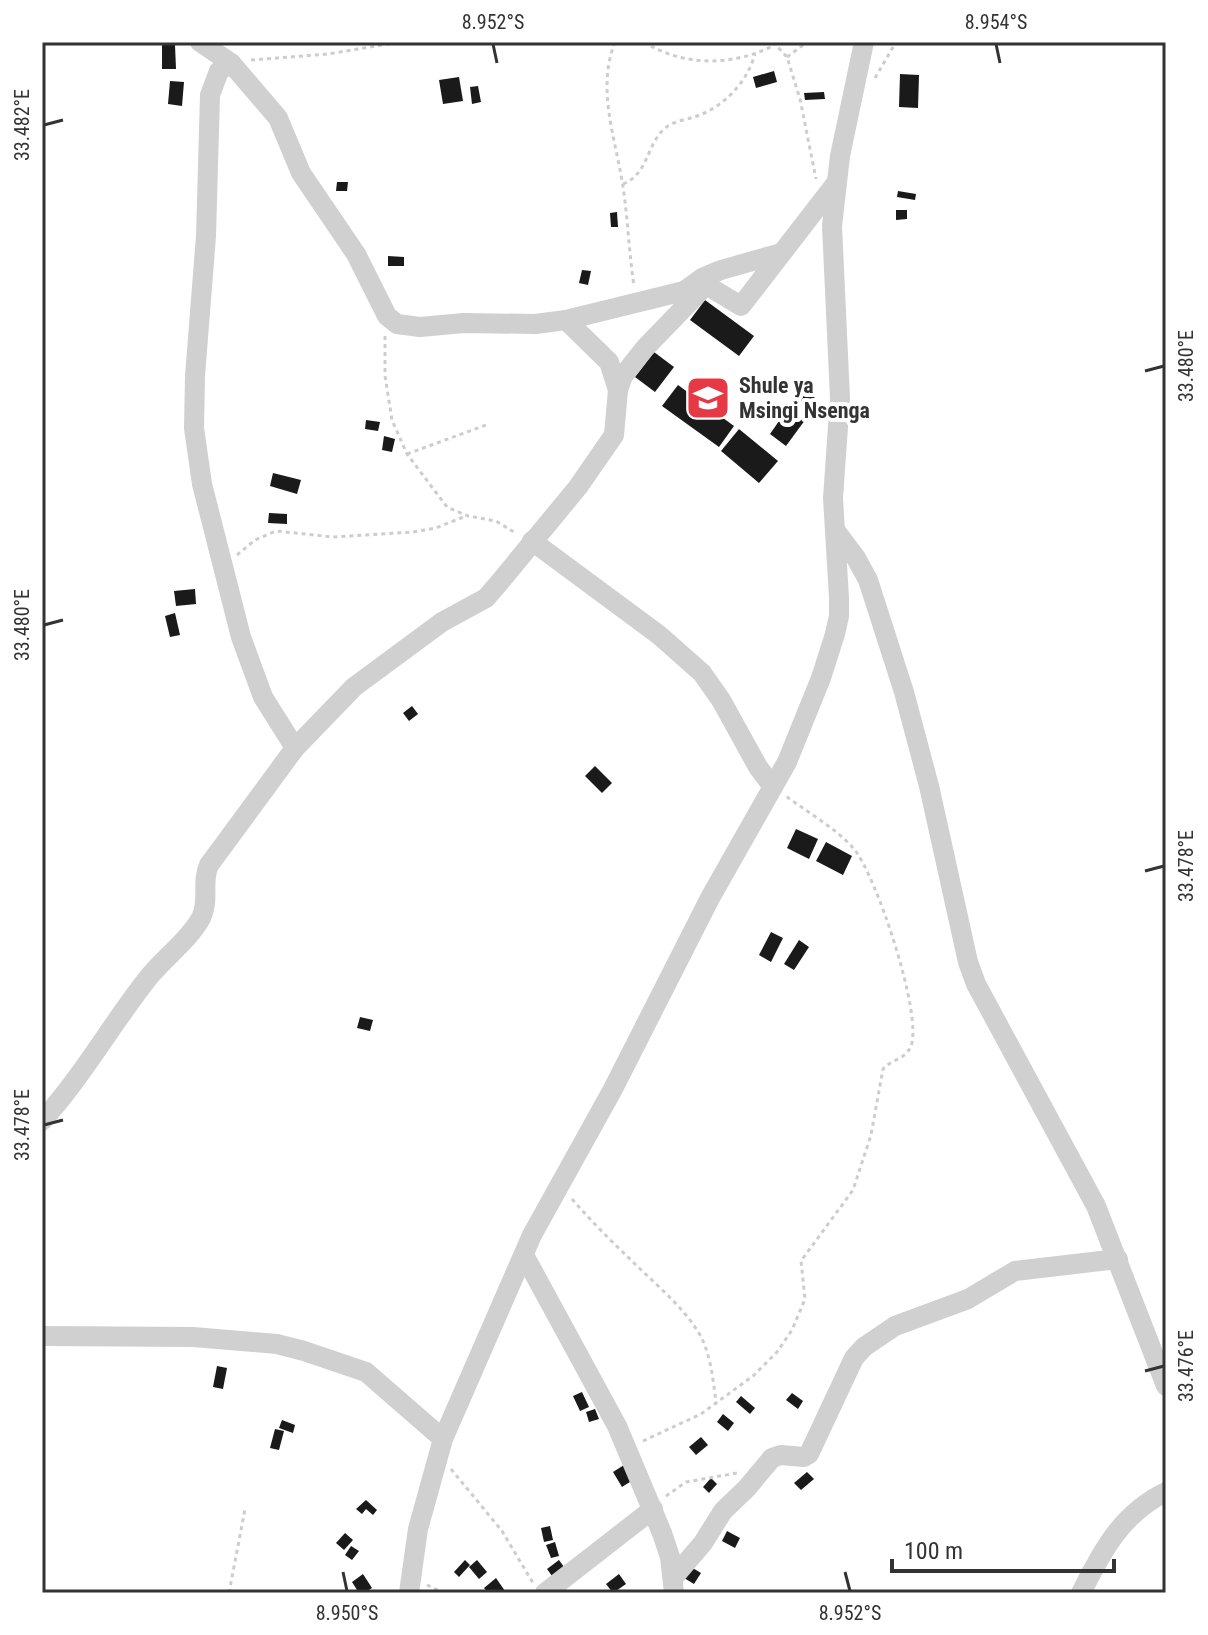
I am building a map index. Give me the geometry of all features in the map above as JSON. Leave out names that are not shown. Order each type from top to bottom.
[{"type":"street","points":[[200,42],[231,63],[281,124],[301,173],[356,254],[387,316],[403,326],[535,324],[566,320],[684,291],[702,278],[721,270],[781,253]]},
{"type":"street","points":[[409,1593],[418,1529],[441,1447],[524,1255],[544,1211],[613,1089],[710,898],[773,787],[801,729],[835,634],[839,598],[833,498],[840,398],[832,240],[836,183],[864,42]]},
{"type":"street","points":[[231,63],[219,71],[210,95],[206,236],[193,405],[198,462],[223,575],[241,637],[263,697],[295,748]]},
{"type":"street","points":[[42,1121],[66,1095],[148,978],[199,922],[207,899],[204,885],[209,865],[295,748],[374,670],[442,622],[486,598],[578,487],[614,435],[618,390],[623,376],[645,348],[706,285],[741,306],[836,183]]},
{"type":"street","points":[[566,320],[609,362],[618,390]]},
{"type":"street","points":[[833,527],[856,558],[875,600],[917,740],[968,962],[976,984],[1096,1206],[1166,1386]]},
{"type":"street","points":[[532,541],[659,635],[702,673],[773,787]]},
{"type":"street","points":[[524,1255],[576,1354],[604,1398],[653,1509],[667,1548],[674,1585]]},
{"type":"street","points":[[674,1585],[723,1511],[772,1458],[781,1455],[804,1457],[809,1454],[847,1371],[864,1347],[895,1326],[968,1299],[1015,1271],[1118,1259]]},
{"type":"street","points":[[42,1336],[193,1337],[277,1344],[304,1351],[366,1372],[441,1447]]},
{"type":"street","points":[[1081,1593],[1117,1529],[1137,1509],[1166,1492]]},
{"type":"street","points":[[545,1593],[653,1509]]},
{"type":"path","points":[[231,63],[328,54],[400,42]]},
{"type":"path","points":[[615,42],[608,60],[607,94],[623,184],[636,301]]},
{"type":"path","points":[[644,42],[676,56],[703,61],[739,59],[774,44],[787,57],[808,128],[820,203]]},
{"type":"path","points":[[787,57],[807,42]]},
{"type":"path","points":[[623,184],[638,174],[662,131],[671,124],[707,113],[728,97],[748,72],[755,54]]},
{"type":"path","points":[[387,316],[386,387],[392,420],[407,454],[447,507],[468,516],[496,521],[532,541]]},
{"type":"path","points":[[407,454],[486,425]]},
{"type":"path","points":[[223,575],[244,547],[276,531],[333,537],[413,532],[436,528],[468,516]]},
{"type":"path","points":[[627,1451],[661,1431],[691,1420],[753,1376],[777,1352],[792,1330],[805,1299],[801,1261],[853,1190],[877,1112],[883,1069],[905,1055],[914,1033],[907,985],[862,858],[841,836],[773,787]]},
{"type":"path","points":[[559,1185],[632,1262],[665,1290],[701,1337],[710,1360],[716,1402]]},
{"type":"path","points":[[441,1447],[502,1531],[539,1593]]},
{"type":"path","points":[[653,1509],[686,1482],[741,1473]]},
{"type":"path","points":[[229,1593],[245,1509]]},
{"type":"building","points":[[162,45],[175,45],[176,69],[162,69]]},
{"type":"building","points":[[774,71],[777,82],[756,88],[753,77]]},
{"type":"building","points":[[900,74],[919,75],[918,108],[899,107]]},
{"type":"building","points":[[459,77],[463,101],[443,104],[439,80]]},
{"type":"building","points":[[170,81],[184,82],[182,106],[168,104]]},
{"type":"building","points":[[478,86],[481,102],[472,104],[470,87]]},
{"type":"building","points":[[824,92],[825,99],[805,100],[804,93]]},
{"type":"building","points":[[337,182],[348,182],[347,191],[336,191]]},
{"type":"building","points":[[898,191],[916,194],[915,200],[897,197]]},
{"type":"building","points":[[896,210],[907,210],[907,219],[896,220]]},
{"type":"building","points":[[617,212],[618,227],[611,227],[610,213]]},
{"type":"building","points":[[388,256],[404,257],[404,266],[388,266]]},
{"type":"building","points":[[582,270],[591,271],[588,285],[579,283]]},
{"type":"building","points":[[705,300],[754,336],[739,356],[690,320]]},
{"type":"building","points":[[654,352],[674,367],[655,392],[635,377]]},
{"type":"building","points":[[678,385],[734,426],[719,447],[662,406]]},
{"type":"building","points":[[802,388],[819,401],[786,446],[770,434]]},
{"type":"building","points":[[366,420],[380,422],[378,431],[365,429]]},
{"type":"building","points":[[739,429],[778,461],[759,483],[721,451]]},
{"type":"building","points":[[384,436],[395,439],[392,452],[382,450]]},
{"type":"building","points":[[273,473],[301,480],[297,494],[270,486]]},
{"type":"building","points":[[269,513],[287,514],[287,524],[268,523]]},
{"type":"building","points":[[195,589],[196,604],[176,606],[174,591]]},
{"type":"building","points":[[175,613],[180,635],[170,637],[165,616]]},
{"type":"building","points":[[412,706],[418,714],[409,721],[403,713]]},
{"type":"building","points":[[595,766],[612,783],[602,793],[585,776]]},
{"type":"building","points":[[796,829],[818,839],[809,859],[787,848]]},
{"type":"building","points":[[826,842],[852,856],[843,875],[816,861]]},
{"type":"building","points":[[771,932],[783,938],[771,962],[759,955]]},
{"type":"building","points":[[799,940],[809,947],[794,970],[784,964]]},
{"type":"building","points":[[360,1017],[373,1020],[370,1031],[357,1028]]},
{"type":"building","points":[[217,1366],[227,1368],[223,1389],[213,1387]]},
{"type":"building","points":[[582,1392],[589,1407],[580,1411],[573,1396]]},
{"type":"building","points":[[792,1393],[803,1401],[798,1409],[786,1400]]},
{"type":"building","points":[[741,1396],[755,1408],[750,1414],[736,1402]]},
{"type":"building","points":[[595,1409],[599,1419],[589,1422],[586,1412]]},
{"type":"building","points":[[723,1414],[734,1423],[728,1431],[717,1422]]},
{"type":"building","points":[[282,1420],[295,1425],[293,1433],[279,1428]]},
{"type":"building","points":[[275,1429],[284,1431],[279,1450],[270,1448]]},
{"type":"building","points":[[701,1437],[708,1445],[696,1455],[689,1447]]},
{"type":"building","points":[[624,1465],[633,1480],[622,1487],[613,1472]]},
{"type":"building","points":[[807,1472],[814,1479],[801,1490],[794,1483]]},
{"type":"building","points":[[711,1478],[717,1484],[709,1493],[703,1487]]},
{"type":"building","points":[[366,1500],[377,1510],[373,1515],[366,1509],[362,1514],[356,1509]]},
{"type":"building","points":[[550,1526],[553,1540],[544,1542],[541,1528]]},
{"type":"building","points":[[727,1531],[740,1538],[735,1548],[722,1541]]},
{"type":"building","points":[[345,1533],[353,1540],[344,1550],[336,1543]]},
{"type":"building","points":[[555,1542],[559,1556],[551,1558],[546,1545]]},
{"type":"building","points":[[351,1546],[359,1551],[352,1560],[345,1555]]},
{"type":"building","points":[[465,1560],[470,1565],[459,1577],[454,1572]]},
{"type":"building","points":[[477,1560],[487,1572],[479,1579],[469,1567]]},
{"type":"building","points":[[559,1560],[564,1567],[552,1576],[547,1569]]},
{"type":"building","points":[[691,1567],[701,1573],[694,1584],[684,1578]]},
{"type":"building","points":[[363,1574],[372,1588],[359,1593],[352,1582]]},
{"type":"building","points":[[619,1574],[626,1584],[613,1593],[606,1584]]},
{"type":"building","points":[[496,1578],[505,1591],[488,1593],[484,1588]]},
{"type":"place","name":"Shule ya Msingi Nsenga","points":[[708,398]]}]
